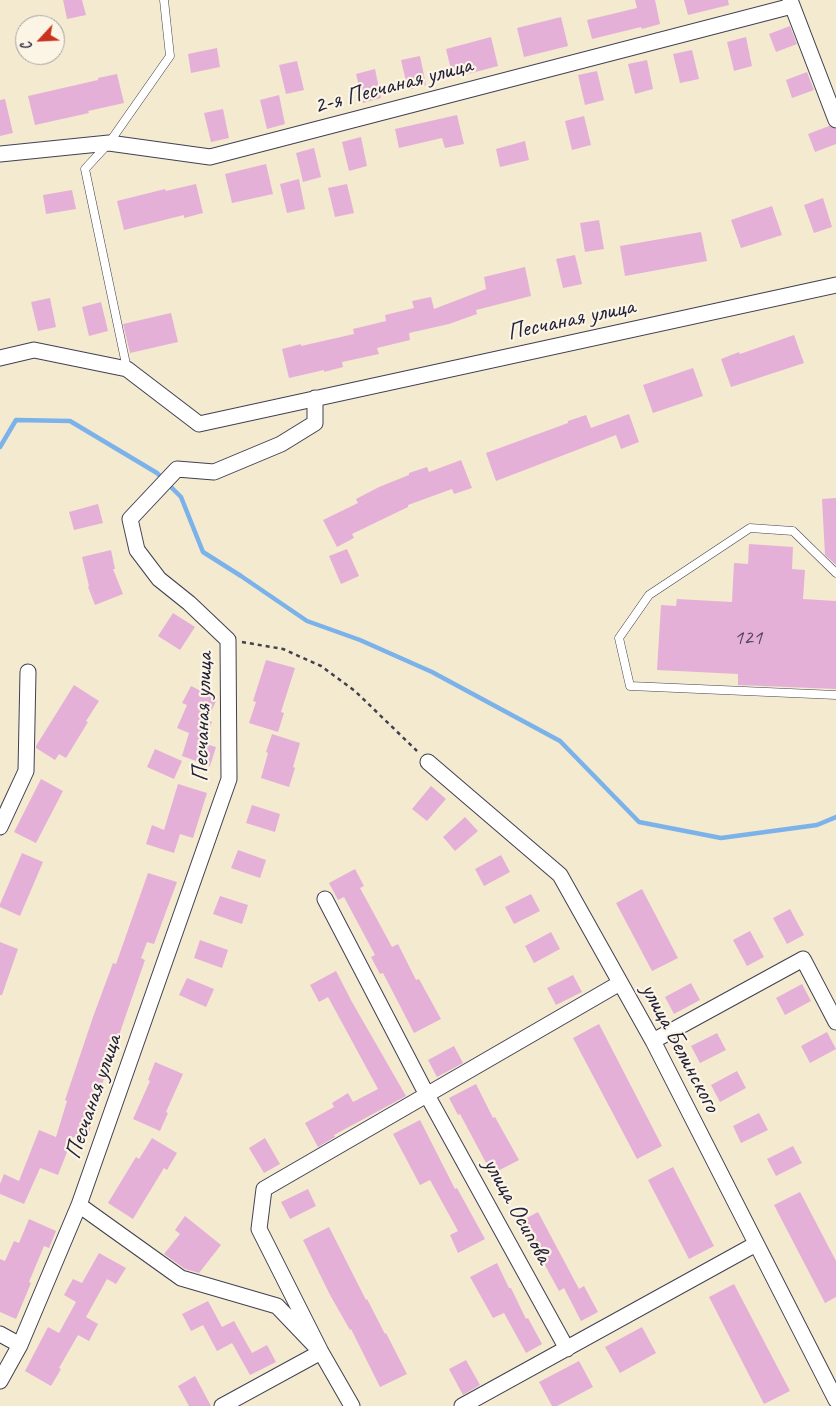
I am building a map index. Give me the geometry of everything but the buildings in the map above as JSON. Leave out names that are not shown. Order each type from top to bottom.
[{"type":"street","name":"2-я Песчаная улица","points":[[0,154],[109,143],[210,157],[791,3]]},
{"type":"street","points":[[791,3],[836,120]]},
{"type":"street","name":"Песчаная улица","points":[[0,358],[34,350],[127,369],[200,424],[836,285]]},
{"type":"street","name":"Песчаная улица","points":[[0,1381],[20,1345],[80,1205],[229,779],[228,640],[160,579],[138,550],[130,519],[177,469],[214,472],[281,444],[315,423],[316,398]]},
{"type":"street","points":[[0,827],[26,771],[28,672]]},
{"type":"street","name":"улица Белинского","points":[[428,762],[560,876],[653,1041],[836,1400]]},
{"type":"street","name":"улица Осипова","points":[[325,899],[427,1095],[567,1349]]},
{"type":"street","points":[[653,1041],[803,959],[836,1022]]},
{"type":"street","points":[[352,1406],[321,1352],[259,1229],[264,1189],[620,983]]},
{"type":"street","points":[[80,1205],[181,1278],[277,1306],[321,1352]]},
{"type":"street","points":[[462,1406],[756,1244]]},
{"type":"street","points":[[0,1334],[20,1345]]},
{"type":"street","points":[[222,1406],[321,1352]]},
{"type":"lane","points":[[127,369],[85,169],[109,143],[170,56],[164,0]]},
{"type":"lane","points":[[836,573],[793,531],[750,528],[649,595],[619,638],[630,686],[836,696]]},
{"type":"path","points":[[228,640],[283,649],[321,666],[356,692],[428,762]]},
{"type":"waterway","points":[[0,447],[16,420],[70,421],[157,473],[181,497],[203,552],[307,621],[360,640],[432,672],[560,741],[639,822],[721,838],[817,825],[836,817]]}]
